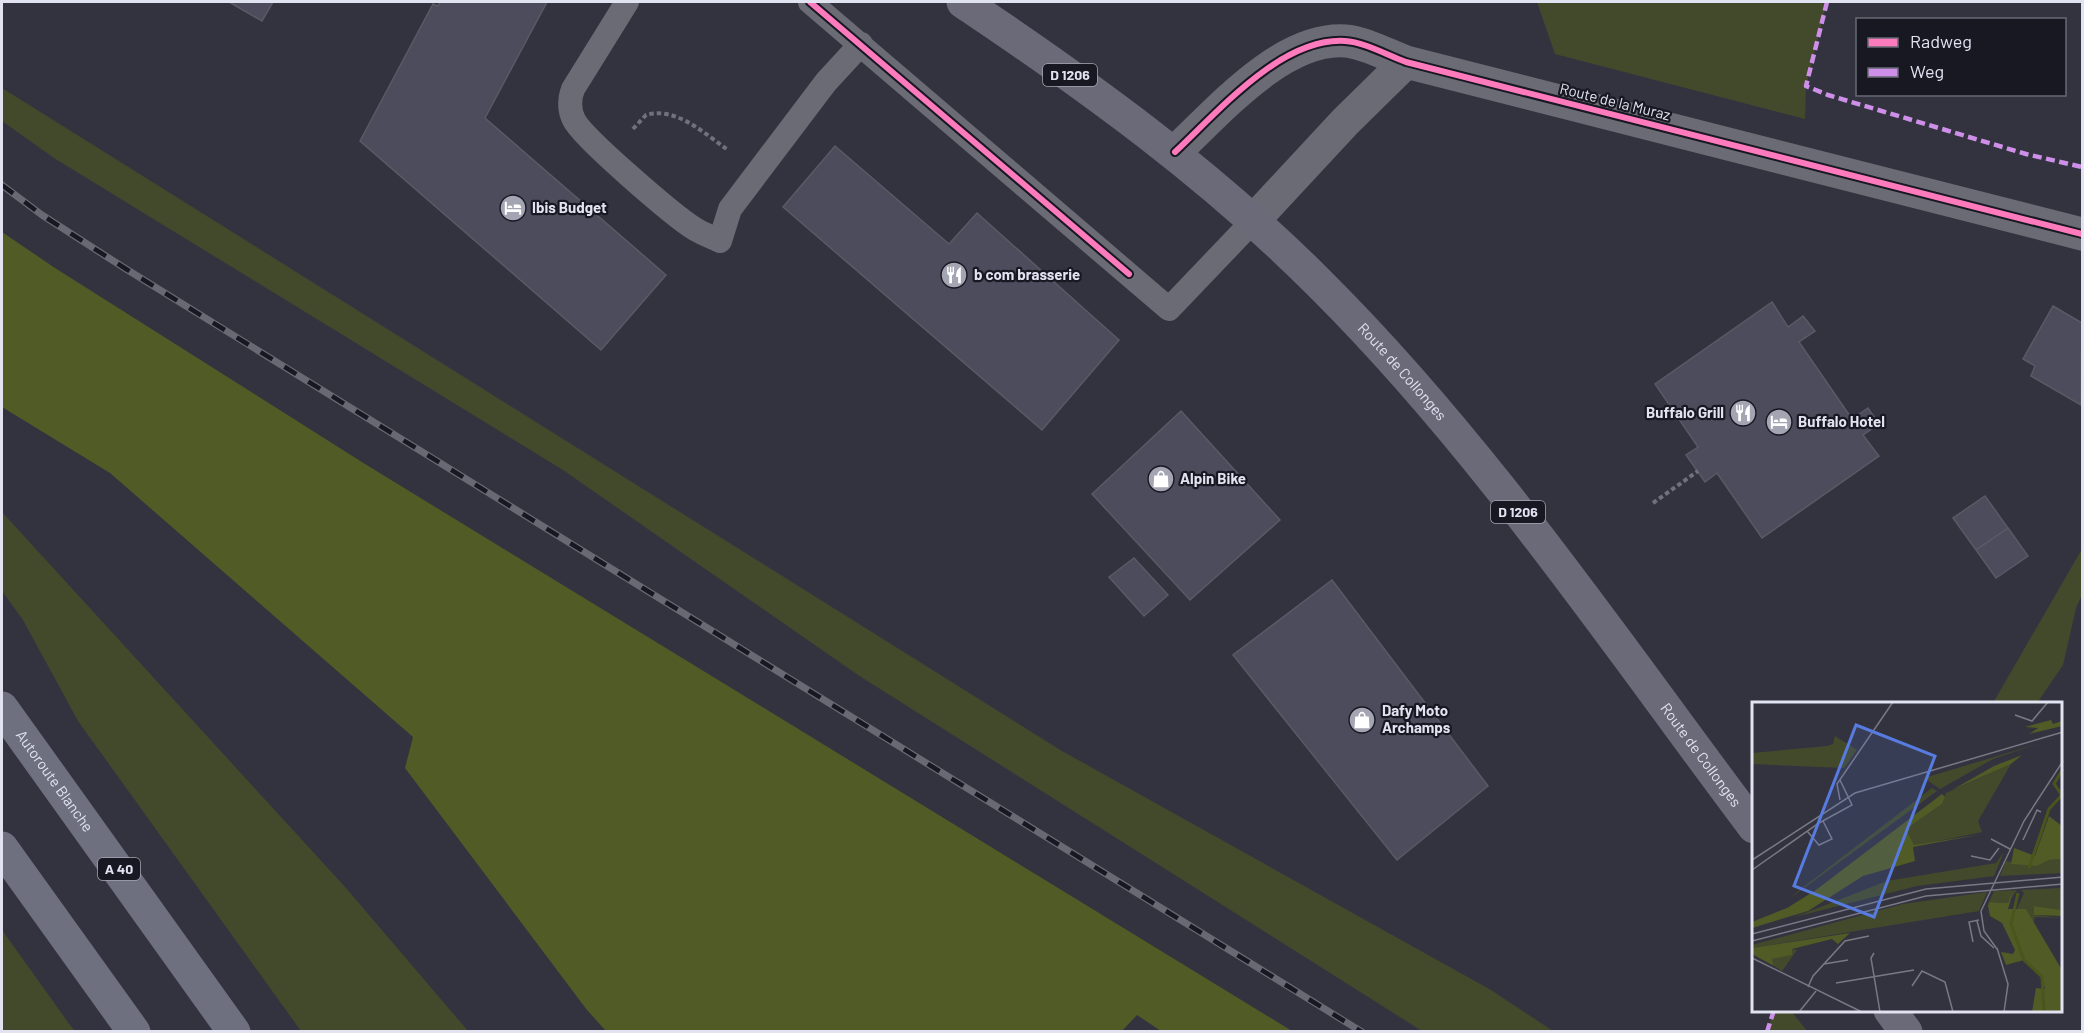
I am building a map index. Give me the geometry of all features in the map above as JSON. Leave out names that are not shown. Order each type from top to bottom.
[{"type":"highway","name":"Autoroute Blanche","points":[[2,708],[234,1032]]},
{"type":"highway","points":[[2,848],[134,1032]]},
{"type":"main road","name":"Route de Collonges","points":[[963,2],[1050,60],[1174,152],[1254,220],[1322,286],[1378,345],[1513,507],[1752,824]]},
{"type":"main road","points":[[1891,1012],[1906,1032]]},
{"type":"street","name":"Route de la Muraz","points":[[1174,152],[1265,71],[1312,46],[1343,41],[1406,62],[2082,234]]},
{"type":"street","points":[[1254,220],[1345,122],[1406,62]]},
{"type":"lane","points":[[627,2],[573,89],[570,103],[578,127],[609,158],[694,229],[720,241],[730,209],[826,82],[861,44]]},
{"type":"lane","points":[[810,2],[1169,309],[1254,220]]},
{"type":"path","points":[[609,158],[646,115],[657,112],[666,113],[708,134],[759,171]]},
{"type":"path","points":[[1653,503],[1698,471]]},
{"type":"green space","points":[[1537,2],[1827,2],[1806,86],[1805,119],[1555,54]]},
{"type":"green space","points":[[2,88],[1062,751],[1491,990],[1553,1031],[1422,1031],[858,675],[563,470],[54,158],[2,121]]},
{"type":"green space","points":[[2,232],[365,464],[1292,1031],[1161,1031],[1137,1015],[1121,1032],[606,1031],[587,1010],[405,768],[413,737],[110,473],[2,407]]},
{"type":"green space","points":[[2,512],[346,888],[468,1031],[301,1031],[78,721],[23,620],[2,591]]},
{"type":"green space","points":[[2082,549],[2082,595],[2076,608],[2063,665],[2038,702],[1994,702]]},
{"type":"green space","points":[[2,930],[70,1025],[75,1031],[2,1031]]},
{"type":"green space","points":[[1773,1012],[1792,1012],[1807,1031],[1767,1031]]},
{"type":"building","points":[[229,2],[273,2],[262,21]]},
{"type":"building","name":"Ibis Budget","points":[[440,2],[547,2],[485,118],[666,275],[601,350],[360,141],[433,4],[438,6]]},
{"type":"building","name":"b com brasserie","points":[[835,146],[949,244],[977,213],[1119,340],[1042,430],[783,207]]},
{"type":"building","name":"Buffalo Hotel","points":[[1772,302],[1788,327],[1803,316],[1815,331],[1799,342],[1852,419],[1868,408],[1879,424],[1863,435],[1879,456],[1762,538],[1717,473],[1705,482],[1686,455],[1698,447],[1655,384]]},
{"type":"building","points":[[2053,306],[2082,323],[2081,405],[2031,376],[2035,366],[2023,359]]},
{"type":"building","points":[[1181,411],[1280,520],[1190,600],[1092,494]]},
{"type":"building","points":[[1985,496],[2008,528],[1976,550],[1953,518]]},
{"type":"building","points":[[2008,528],[2028,556],[1996,578],[1976,550]]},
{"type":"building","points":[[1134,558],[1168,595],[1144,616],[1109,577]]},
{"type":"building","name":"Dafy Moto Archamps","points":[[1332,580],[1488,786],[1397,860],[1233,655]]},
{"type":"railway","points":[[2,185],[42,215],[126,269],[1362,1032]]},
{"type":"marked path","points":[[1827,2],[1806,86],[1828,95],[2026,154],[2082,167]]},
{"type":"marked path","points":[[1767,1032],[1773,1012]]},
{"type":"cycle path","points":[[810,2],[1129,274]]},
{"type":"cycle path","points":[[1175,152],[1230,99],[1274,64],[1297,51],[1321,43],[1345,41],[1368,46],[1406,62],[2082,234]]},
{"type":"place","name":"Ibis Budget","points":[[513,208]]},
{"type":"place","name":"b com brasserie","points":[[954,275]]},
{"type":"place","name":"Buffalo Grill","points":[[1743,413]]},
{"type":"place","name":"Buffalo Hotel","points":[[1779,422]]},
{"type":"place","name":"Alpin Bike","points":[[1161,479]]},
{"type":"place","name":"Dafy Moto Archamps","points":[[1362,720]]}]
